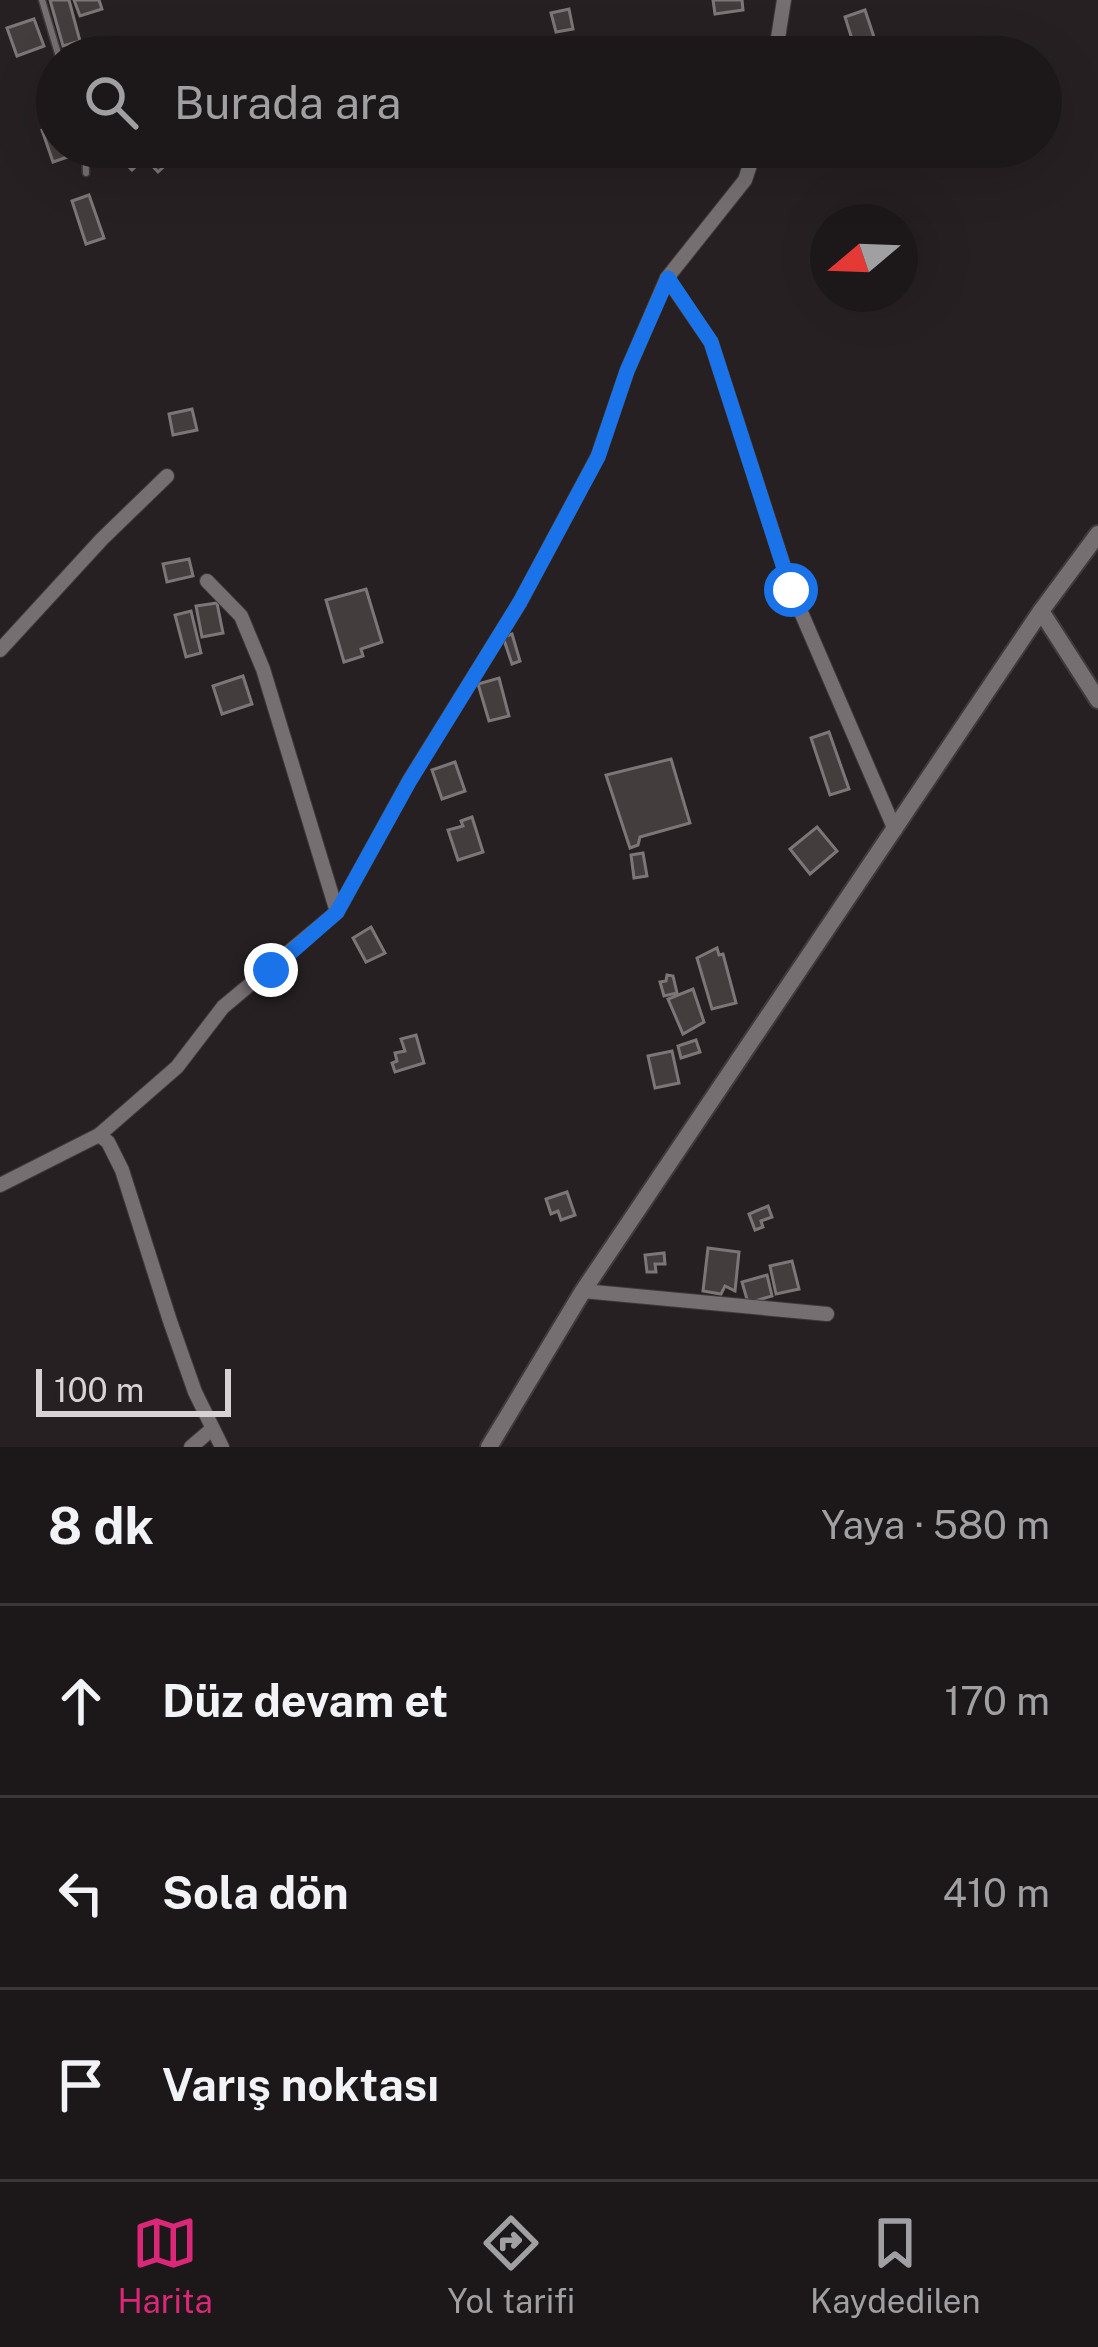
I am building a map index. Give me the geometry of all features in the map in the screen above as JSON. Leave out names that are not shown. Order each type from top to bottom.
[{"type":"street","points":[[778,36],[784,0]]},
{"type":"street","points":[[0,1185],[99,1135],[177,1067],[223,1007],[337,912],[409,782],[520,602],[598,457],[627,371],[668,278],[745,180],[749,168]]},
{"type":"street","points":[[668,278],[711,342],[791,590],[895,830]]},
{"type":"street","points":[[0,650],[167,476]]},
{"type":"street","points":[[489,1447],[584,1291],[1041,611],[1098,534]]},
{"type":"street","points":[[207,581],[242,616],[263,669],[337,912]]},
{"type":"street","points":[[1041,611],[1098,700]]},
{"type":"street","points":[[99,1135],[108,1142],[122,1170],[170,1321],[221,1447]]},
{"type":"street","points":[[584,1291],[827,1314]]},
{"type":"street","points":[[191,1447],[212,1430]]},
{"type":"lane","points":[[42,0],[53,36]]},
{"type":"lane","points":[[86,168],[86,173]]},
{"type":"building","points":[[50,0],[69,0],[79,36],[60,36]]},
{"type":"building","points":[[74,0],[99,0],[102,9],[80,16]]},
{"type":"building","points":[[713,0],[742,0],[743,10],[715,14]]},
{"type":"building","points":[[569,9],[573,29],[556,32],[551,13]]},
{"type":"building","points":[[865,10],[874,36],[851,36],[845,17]]},
{"type":"building","points":[[34,19],[40,36],[36,36],[36,49],[17,56],[7,28]]},
{"type":"building","points":[[89,195],[104,238],[86,244],[72,201]]},
{"type":"building","points":[[192,409],[197,430],[173,435],[169,414]]},
{"type":"building","points":[[189,559],[193,576],[167,582],[163,564]]},
{"type":"building","points":[[366,589],[382,642],[344,662],[326,600]]},
{"type":"building","points":[[217,603],[223,633],[202,637],[196,606]]},
{"type":"building","points":[[191,611],[201,653],[186,657],[175,615]]},
{"type":"building","points":[[512,634],[520,661],[512,664],[503,637]]},
{"type":"building","points":[[243,676],[252,704],[222,714],[213,686]]},
{"type":"building","points":[[499,678],[509,716],[489,721],[478,684]]},
{"type":"building","points":[[829,732],[849,789],[830,795],[811,738]]},
{"type":"building","points":[[671,759],[690,823],[640,837],[638,845],[630,848],[606,775]]},
{"type":"building","points":[[455,762],[465,791],[442,799],[432,770]]},
{"type":"building","points":[[472,817],[483,852],[458,860],[448,830],[463,826],[461,821]]},
{"type":"building","points":[[817,827],[837,851],[810,874],[790,849]]},
{"type":"building","points":[[643,853],[647,876],[634,878],[631,855]]},
{"type":"building","points":[[371,927],[385,953],[366,962],[353,938]]},
{"type":"building","points":[[717,948],[723,954],[736,1003],[712,1009],[697,958]]},
{"type":"building","points":[[673,976],[677,993],[664,996],[660,982]]},
{"type":"building","points":[[693,989],[704,1022],[683,1034],[668,999]]},
{"type":"building","points":[[416,1035],[424,1063],[395,1072],[395,1053],[405,1051],[401,1039]]},
{"type":"building","points":[[696,1040],[700,1052],[681,1058],[678,1046]]},
{"type":"building","points":[[672,1051],[679,1083],[655,1088],[648,1056]]},
{"type":"building","points":[[567,1192],[575,1215],[561,1220],[558,1211],[551,1214],[546,1199]]},
{"type":"building","points":[[768,1206],[772,1217],[755,1230],[749,1214]]},
{"type":"building","points":[[708,1248],[739,1252],[735,1291],[725,1286],[721,1294],[703,1291]]},
{"type":"building","points":[[664,1253],[665,1264],[655,1264],[656,1272],[647,1272],[645,1255]]},
{"type":"building","points":[[792,1261],[799,1289],[776,1294],[770,1266]]},
{"type":"building","points":[[767,1275],[772,1296],[748,1303],[742,1282]]},
{"type":"route","points":[[271,970],[337,912],[409,782],[520,602],[598,457],[627,371],[668,278],[711,342],[791,590]]}]
